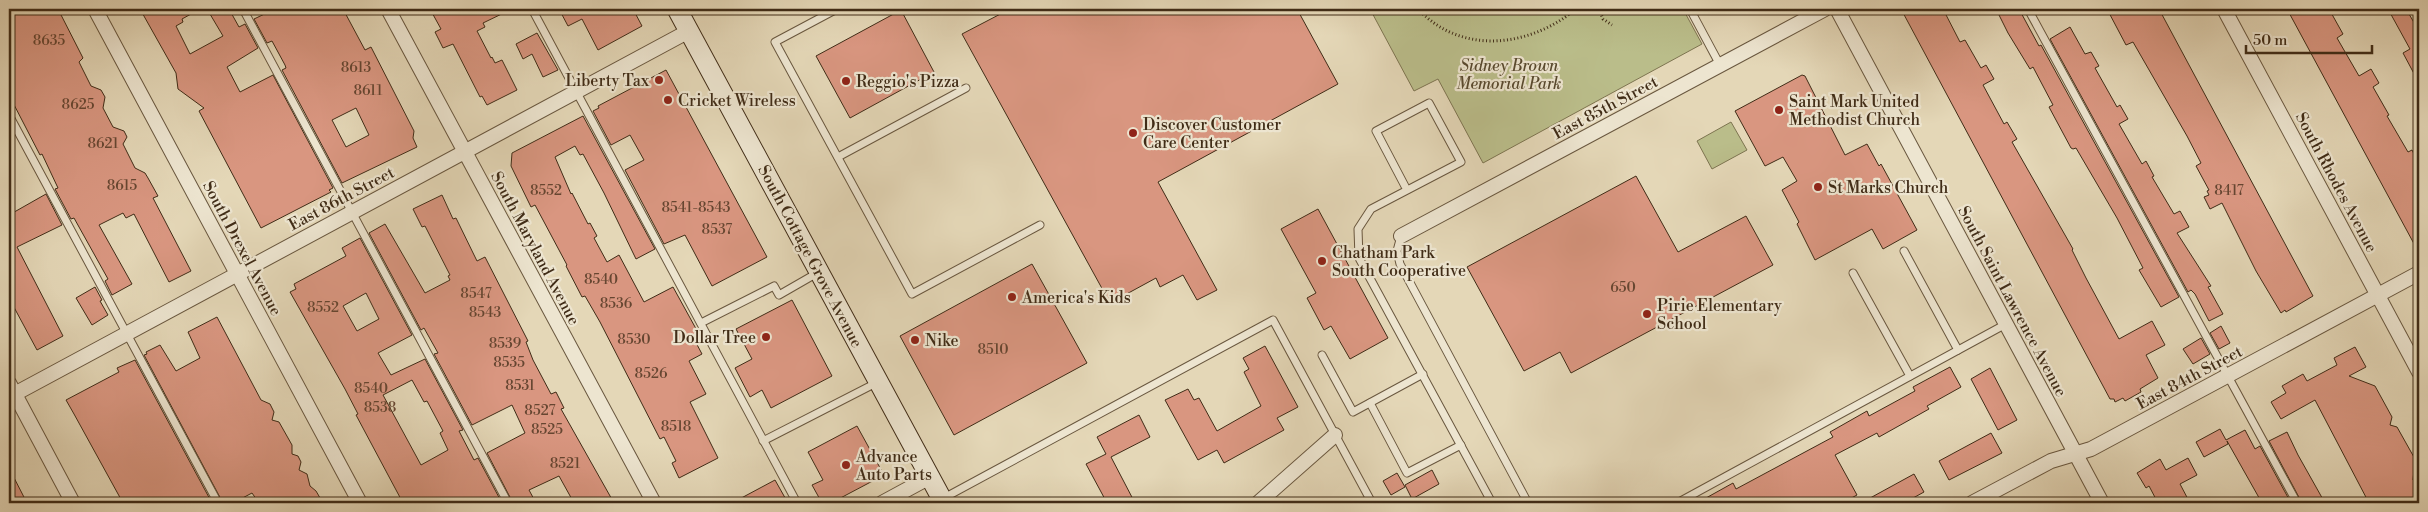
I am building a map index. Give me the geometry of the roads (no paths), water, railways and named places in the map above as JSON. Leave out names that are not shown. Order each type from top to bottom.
[{"type":"main road","name":"South Cottage Grove Avenue","points":[[677,9],[942,501]]},
{"type":"street","name":"South Drexel Avenue","points":[[95,9],[360,503]]},
{"type":"street","name":"South Maryland Avenue","points":[[388,9],[654,503]]},
{"type":"street","name":"East 85th Street","points":[[1401,236],[1826,9]]},
{"type":"street","name":"South Saint Lawrence Avenue","points":[[1837,9],[2102,503]]},
{"type":"street","name":"South Rhodes Avenue","points":[[2224,9],[2419,372]]},
{"type":"street","name":"East 86th Street","points":[[11,391],[126,334],[689,30]]},
{"type":"street","name":"East 84th Street","points":[[1972,503],[2051,461],[2091,449],[2419,273]]},
{"type":"street","points":[[11,391],[73,503]]},
{"type":"street","points":[[1258,503],[1335,435]]},
{"type":"street","points":[[882,503],[930,477]]},
{"type":"lane","points":[[243,9],[508,503]]},
{"type":"lane","points":[[532,9],[797,503]]},
{"type":"lane","points":[[837,9],[775,42],[912,294],[1040,225]]},
{"type":"lane","points":[[1690,9],[1720,65]]},
{"type":"lane","points":[[2028,9],[2297,503]]},
{"type":"lane","points":[[2416,9],[2419,15]]},
{"type":"lane","points":[[838,158],[966,88]]},
{"type":"lane","points":[[1407,190],[1376,131],[1429,103],[1461,162],[1371,209],[1358,229],[1359,258],[1492,503]]},
{"type":"lane","points":[[9,115],[218,503]]},
{"type":"lane","points":[[1401,236],[1397,251],[1400,264],[1528,503]]},
{"type":"lane","points":[[1904,251],[1958,350]]},
{"type":"lane","points":[[700,323],[774,286],[779,295],[819,272]]},
{"type":"lane","points":[[1853,273],[1910,376]]},
{"type":"lane","points":[[942,501],[1273,320],[1372,503]]},
{"type":"lane","points":[[1677,503],[2006,324]]},
{"type":"lane","points":[[1322,355],[1353,412],[1423,374]]},
{"type":"lane","points":[[764,440],[878,382]]},
{"type":"lane","points":[[1370,402],[1407,473],[1461,445]]},
{"type":"place","name":"Liberty Tax","points":[[659,80]]},
{"type":"place","name":"Reggio's Pizza","points":[[846,81]]},
{"type":"place","name":"Cricket Wireless","points":[[668,100]]},
{"type":"place","name":"Saint Mark United Methodist Church","points":[[1779,110]]},
{"type":"place","name":"Discover Customer Care Center","points":[[1133,133]]},
{"type":"place","name":"St Marks Church","points":[[1818,187]]},
{"type":"place","name":"Chatham Park South Cooperative","points":[[1322,261]]},
{"type":"place","name":"America's Kids","points":[[1012,297]]},
{"type":"place","name":"Pirie Elementary School","points":[[1647,314]]},
{"type":"place","name":"Dollar Tree","points":[[766,337]]},
{"type":"place","name":"Nike","points":[[915,340]]},
{"type":"place","name":"Advance Auto Parts","points":[[846,465]]},
{"type":"park label","name":"Sidney Brown Memorial Park","points":[[1509,74]]}]
